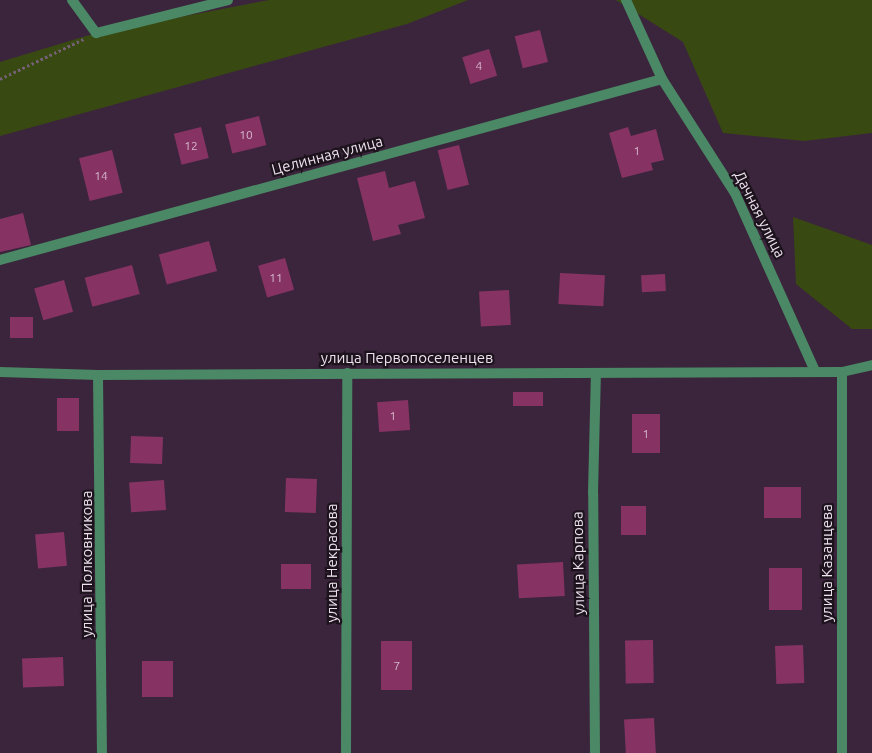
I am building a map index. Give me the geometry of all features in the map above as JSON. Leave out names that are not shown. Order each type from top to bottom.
[{"type":"street","points":[[72,0],[96,33],[228,0]]},
{"type":"street","name":"Дачная улица","points":[[626,0],[662,79],[735,193],[815,371]]},
{"type":"street","name":"Целинная улица","points":[[0,260],[662,79]]},
{"type":"street","name":"улица Первопоселенцев","points":[[0,372],[98,375],[842,372],[872,365]]},
{"type":"street","name":"улица Карпова","points":[[595,753],[592,493],[596,372]]},
{"type":"street","name":"улица Казанцева","points":[[842,372],[842,753]]},
{"type":"street","name":"улица Некрасова","points":[[346,753],[347,373]]},
{"type":"street","name":"улица Полковникова","points":[[98,375],[102,753]]},
{"type":"path","points":[[0,79],[96,33]]},
{"type":"green space","points":[[269,0],[468,0],[407,24],[0,136],[0,62],[96,33]]},
{"type":"green space","points":[[616,0],[872,0],[872,133],[804,141],[723,133],[683,42]]},
{"type":"green space","points":[[793,217],[872,245],[872,329],[852,329],[796,284]]},
{"type":"building","points":[[540,30],[548,62],[523,68],[515,36]]},
{"type":"building","points":[[489,49],[497,76],[470,84],[462,57]]},
{"type":"building","points":[[259,116],[266,145],[232,154],[225,124]]},
{"type":"building","points":[[201,127],[209,158],[182,165],[174,134]]},
{"type":"building","points":[[628,127],[631,136],[656,129],[664,160],[651,163],[653,170],[622,178],[609,133]]},
{"type":"building","points":[[459,145],[469,185],[448,190],[438,150]]},
{"type":"building","points":[[112,150],[123,193],[90,201],[79,158]]},
{"type":"building","points":[[385,171],[389,188],[415,181],[425,218],[398,225],[401,234],[373,241],[357,178]]},
{"type":"building","points":[[23,213],[31,245],[0,252],[0,219]]},
{"type":"building","points":[[209,241],[217,271],[167,284],[159,254]]},
{"type":"building","points":[[285,258],[294,290],[267,297],[258,266]]},
{"type":"building","points":[[132,265],[140,294],[92,307],[85,278]]},
{"type":"building","points":[[560,273],[605,275],[603,306],[558,304]]},
{"type":"building","points":[[665,274],[666,291],[642,292],[641,275]]},
{"type":"building","points":[[64,280],[73,312],[43,320],[34,289]]},
{"type":"building","points":[[509,290],[511,325],[481,327],[479,292]]},
{"type":"building","points":[[10,317],[33,317],[33,338],[10,338]]},
{"type":"building","points":[[513,392],[543,392],[543,406],[513,406]]},
{"type":"building","points":[[57,398],[79,398],[79,431],[57,431]]},
{"type":"building","points":[[408,400],[410,430],[379,432],[377,402]]},
{"type":"building","points":[[632,414],[660,414],[660,453],[632,453]]},
{"type":"building","points":[[131,436],[163,437],[162,464],[130,463]]},
{"type":"building","points":[[286,478],[317,479],[316,513],[285,512]]},
{"type":"building","points":[[164,480],[166,510],[131,512],[129,482]]},
{"type":"building","points":[[764,487],[801,487],[801,518],[764,518]]},
{"type":"building","points":[[621,506],[646,506],[646,535],[621,535]]},
{"type":"building","points":[[64,532],[67,566],[38,568],[35,535]]},
{"type":"building","points":[[563,562],[565,596],[519,598],[517,564]]},
{"type":"building","points":[[281,564],[311,564],[311,589],[281,589]]},
{"type":"building","points":[[769,568],[802,568],[802,610],[769,610]]},
{"type":"building","points":[[625,640],[653,640],[654,683],[626,683]]},
{"type":"building","points":[[381,641],[412,641],[412,690],[381,690]]},
{"type":"building","points":[[803,645],[804,683],[776,684],[775,646]]},
{"type":"building","points":[[63,657],[64,686],[23,687],[22,658]]},
{"type":"building","points":[[142,661],[173,661],[173,697],[142,697]]},
{"type":"building","points":[[654,718],[656,753],[626,753],[624,720]]}]
